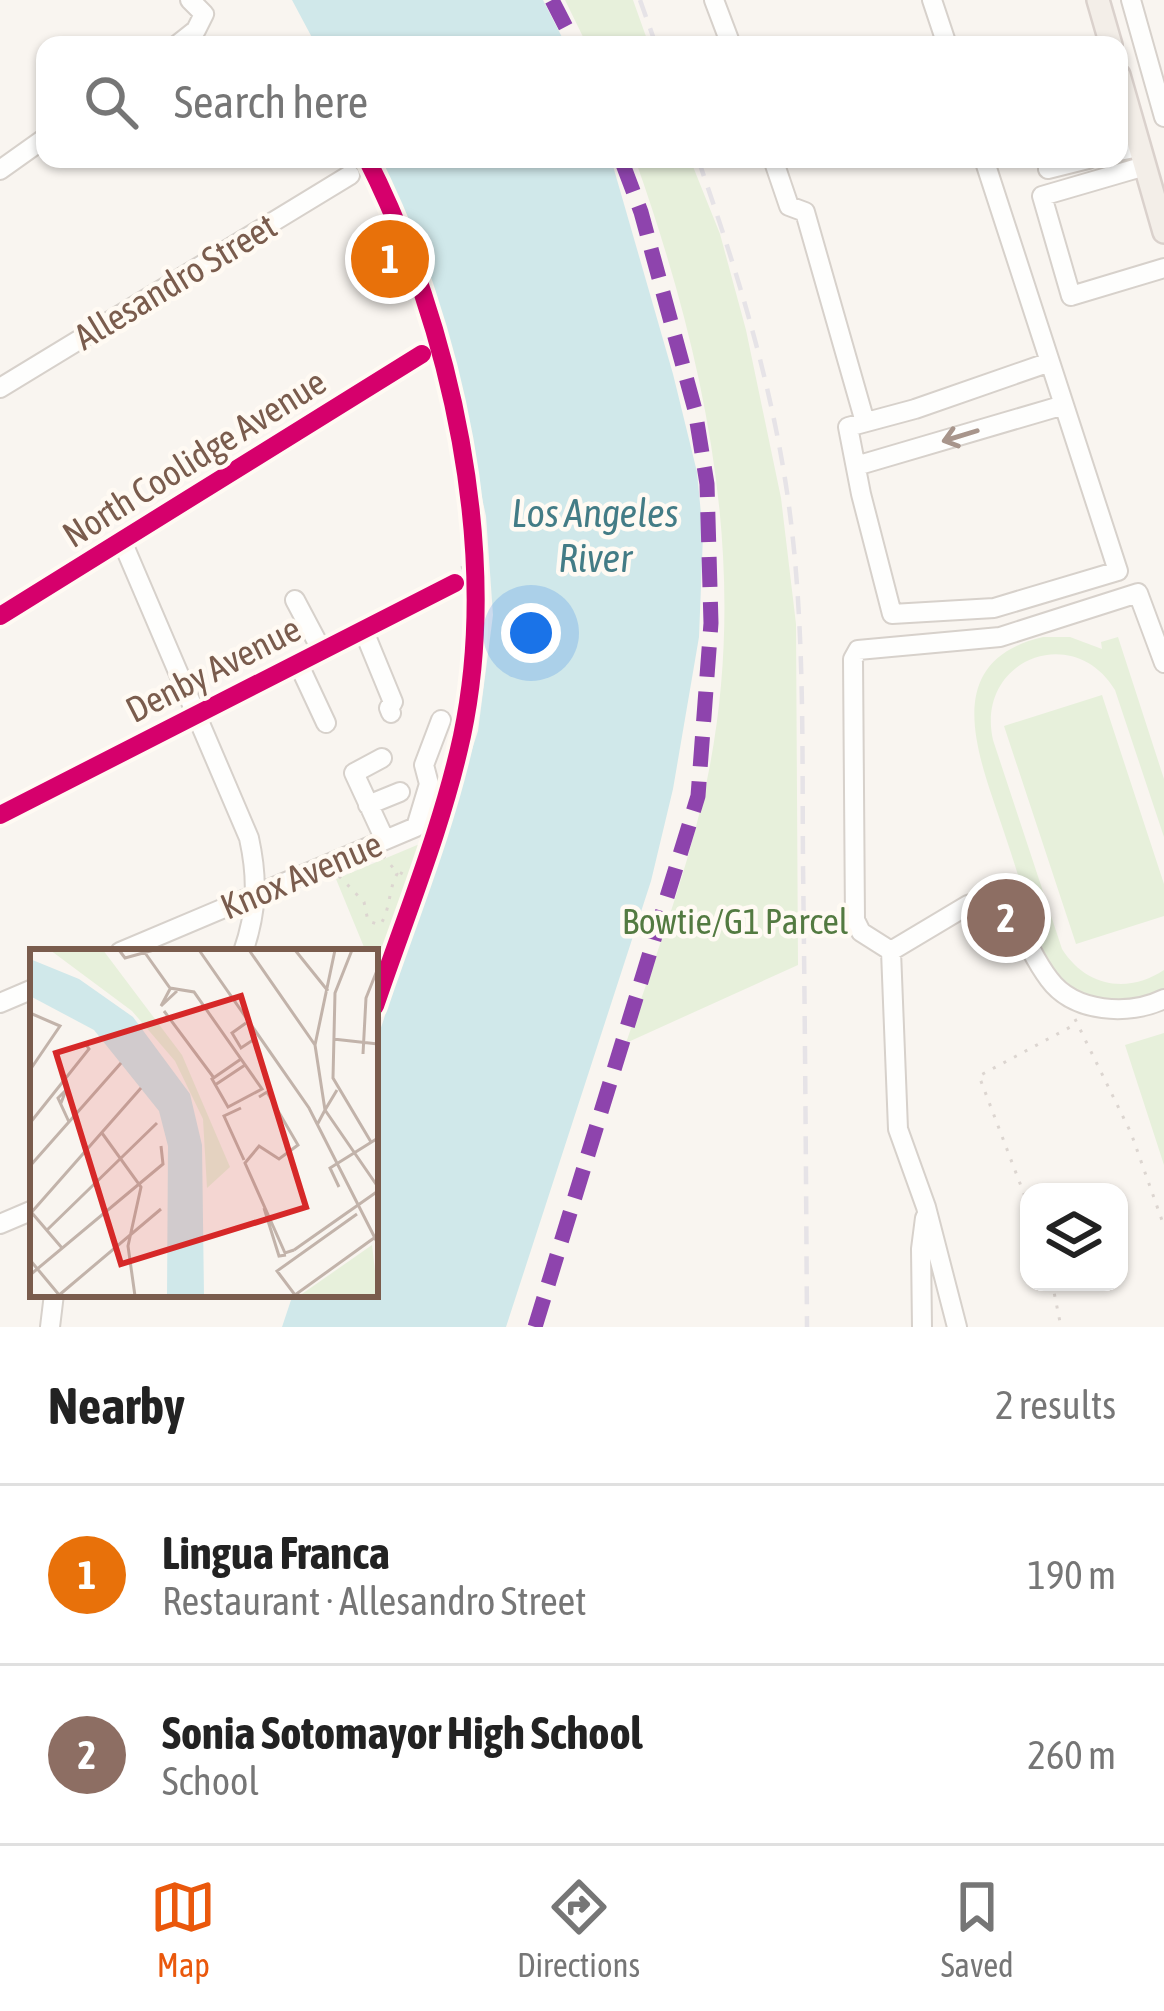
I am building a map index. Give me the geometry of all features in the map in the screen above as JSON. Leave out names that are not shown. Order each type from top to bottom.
[{"type":"main road","points":[[1098,0],[1108,36]]},
{"type":"main road","points":[[1128,123],[1134,155],[1164,232]]},
{"type":"street","points":[[188,36],[204,14],[190,0]]},
{"type":"street","points":[[714,0],[728,36]]},
{"type":"street","points":[[932,0],[943,36]]},
{"type":"street","points":[[1131,0],[1164,117]]},
{"type":"street","points":[[0,170],[36,144]]},
{"type":"street","points":[[776,168],[789,206],[806,212],[865,422]]},
{"type":"street","points":[[987,168],[1064,405],[1118,572],[994,608],[892,614],[848,427],[915,410],[1050,362]]},
{"type":"street","points":[[1048,169],[1052,168]]},
{"type":"street","points":[[1105,168],[1042,196],[1071,296],[1164,268]]},
{"type":"street","name":"Allesandro Street","points":[[0,388],[350,175]]},
{"type":"street","name":"North Coolidge Avenue","points":[[0,616],[422,354]]},
{"type":"street","points":[[856,466],[1064,405]]},
{"type":"street","points":[[122,541],[249,838],[257,874],[254,922],[244,949]]},
{"type":"street","name":"Denby Avenue","points":[[0,815],[455,583]]},
{"type":"street","points":[[891,951],[861,932],[855,920],[853,658],[858,650],[1000,637],[1138,593],[1164,663]]},
{"type":"street","points":[[295,600],[322,651]]},
{"type":"street","points":[[363,629],[393,701],[391,713]]},
{"type":"street","points":[[298,663],[326,723]]},
{"type":"street","name":"Knox Avenue","points":[[127,949],[416,827],[430,784],[424,765],[441,720]]},
{"type":"street","points":[[382,758],[355,773],[385,840]]},
{"type":"street","points":[[368,806],[400,792]]},
{"type":"street","points":[[891,951],[968,905],[1010,891],[1049,980],[1061,991],[1094,1006],[1118,1010],[1164,999]]},
{"type":"street","points":[[891,951],[898,1129],[926,1207],[957,1327]]},
{"type":"street","points":[[0,1003],[30,990]]},
{"type":"street","points":[[922,1327],[926,1207]]},
{"type":"street","points":[[0,1224],[30,1211]]},
{"type":"street","points":[[50,1327],[54,1297]]},
{"type":"path","points":[[474,545],[476,591]]},
{"type":"path","points":[[403,922],[424,859]]},
{"type":"path","points":[[326,865],[364,902],[373,925],[380,925],[386,915],[390,883],[398,874],[395,870],[417,881]]},
{"type":"path","points":[[1061,991],[1131,1133],[1164,1226]]},
{"type":"path","points":[[1020,1183],[979,1076],[1077,1024]]},
{"type":"path","points":[[1054,1291],[1061,1327]]},
{"type":"green space","points":[[565,0],[633,0],[646,36],[583,36]]},
{"type":"green space","name":"Bowtie/G1 Parcel","points":[[638,168],[694,168],[720,234],[746,330],[781,498],[796,624],[798,965],[626,1043],[694,836],[721,688],[722,534],[713,458],[699,382]]},
{"type":"green space","points":[[1043,637],[1070,637],[1102,649],[1101,642],[1118,637],[1164,779],[1164,837],[1115,690],[1097,669],[1076,657],[1053,654],[1032,659],[1013,671],[999,689],[991,712],[993,740],[1062,949],[1083,972],[1108,983],[1136,982],[1164,970],[1164,991],[1146,997],[1098,998],[1057,973],[1046,957],[985,775],[974,717],[977,691],[988,668],[1009,650]]},
{"type":"green space","points":[[1102,695],[1164,884],[1164,916],[1076,944],[1004,726]]},
{"type":"green space","points":[[422,843],[387,948],[365,949],[336,879]]},
{"type":"green space","points":[[1164,1033],[1164,1165],[1125,1045]]},
{"type":"water","points":[[292,0],[543,0],[561,36],[311,36]]},
{"type":"water","name":"Los Angeles River","points":[[380,168],[614,168],[697,472],[703,535],[699,637],[673,789],[651,881],[506,1327],[282,1327],[292,1297],[378,1297],[378,1037],[478,731],[493,615],[486,516],[442,317]]},
{"type":"railway","points":[[640,0],[653,36]]},
{"type":"railway","points":[[701,168],[761,365],[793,538],[802,724],[807,1327]]},
{"type":"marked path","points":[[552,0],[570,36]]},
{"type":"marked path","points":[[535,1327],[698,796],[711,623],[707,484],[695,410],[641,212],[624,168]]},
{"type":"cycle path","points":[[371,168],[423,293],[444,366],[461,441],[475,592],[473,665],[454,770],[378,997]]},
{"type":"cycle path","points":[[0,616],[422,354]]},
{"type":"cycle path","points":[[0,815],[455,583]]},
{"type":"place","name":"Lingua Franca","points":[[390,259]]},
{"type":"place","name":"Sonia Sotomayor High School","points":[[1006,918]]}]
